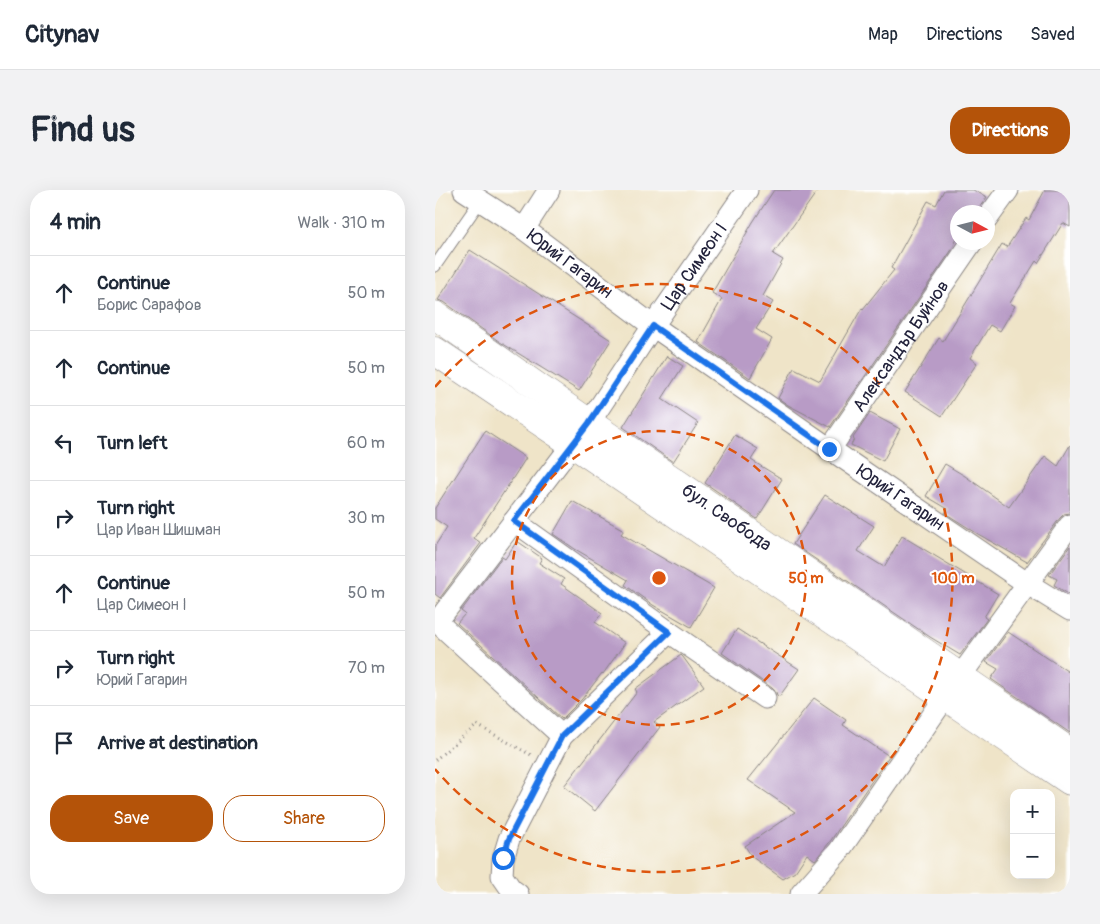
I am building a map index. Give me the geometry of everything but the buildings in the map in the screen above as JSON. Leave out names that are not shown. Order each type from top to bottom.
[{"type":"street","points":[[525,229],[549,190]]},
{"type":"street","name":"Цар Симеон I","points":[[436,621],[581,433],[747,190]]},
{"type":"street","points":[[995,208],[1008,190]]},
{"type":"street","name":"Юрий Гагарин","points":[[472,196],[525,229],[653,326],[829,449],[1028,584],[1070,610]]},
{"type":"street","name":"Александър Буйнов","points":[[829,449],[966,250]]},
{"type":"street","name":"бул. Свобода","points":[[435,315],[581,433],[953,687],[1070,781]]},
{"type":"street","name":"бул. Свобода","points":[[435,351],[581,433]]},
{"type":"street","points":[[514,521],[765,698]]},
{"type":"street","points":[[801,894],[839,851],[953,687],[1070,525]]},
{"type":"street","points":[[436,621],[562,736]]},
{"type":"street","points":[[518,894],[511,890],[502,876],[503,858],[509,839],[562,736],[669,632]]},
{"type":"street","name":"бул. Свобода","points":[[953,687],[1070,752]]},
{"type":"lane","points":[[435,266],[472,196]]},
{"type":"path","points":[[435,760],[477,725],[546,764]]},
{"type":"route","points":[[503,858],[509,839],[562,736],[669,632],[514,521],[589,423],[653,326],[829,449]]}]
